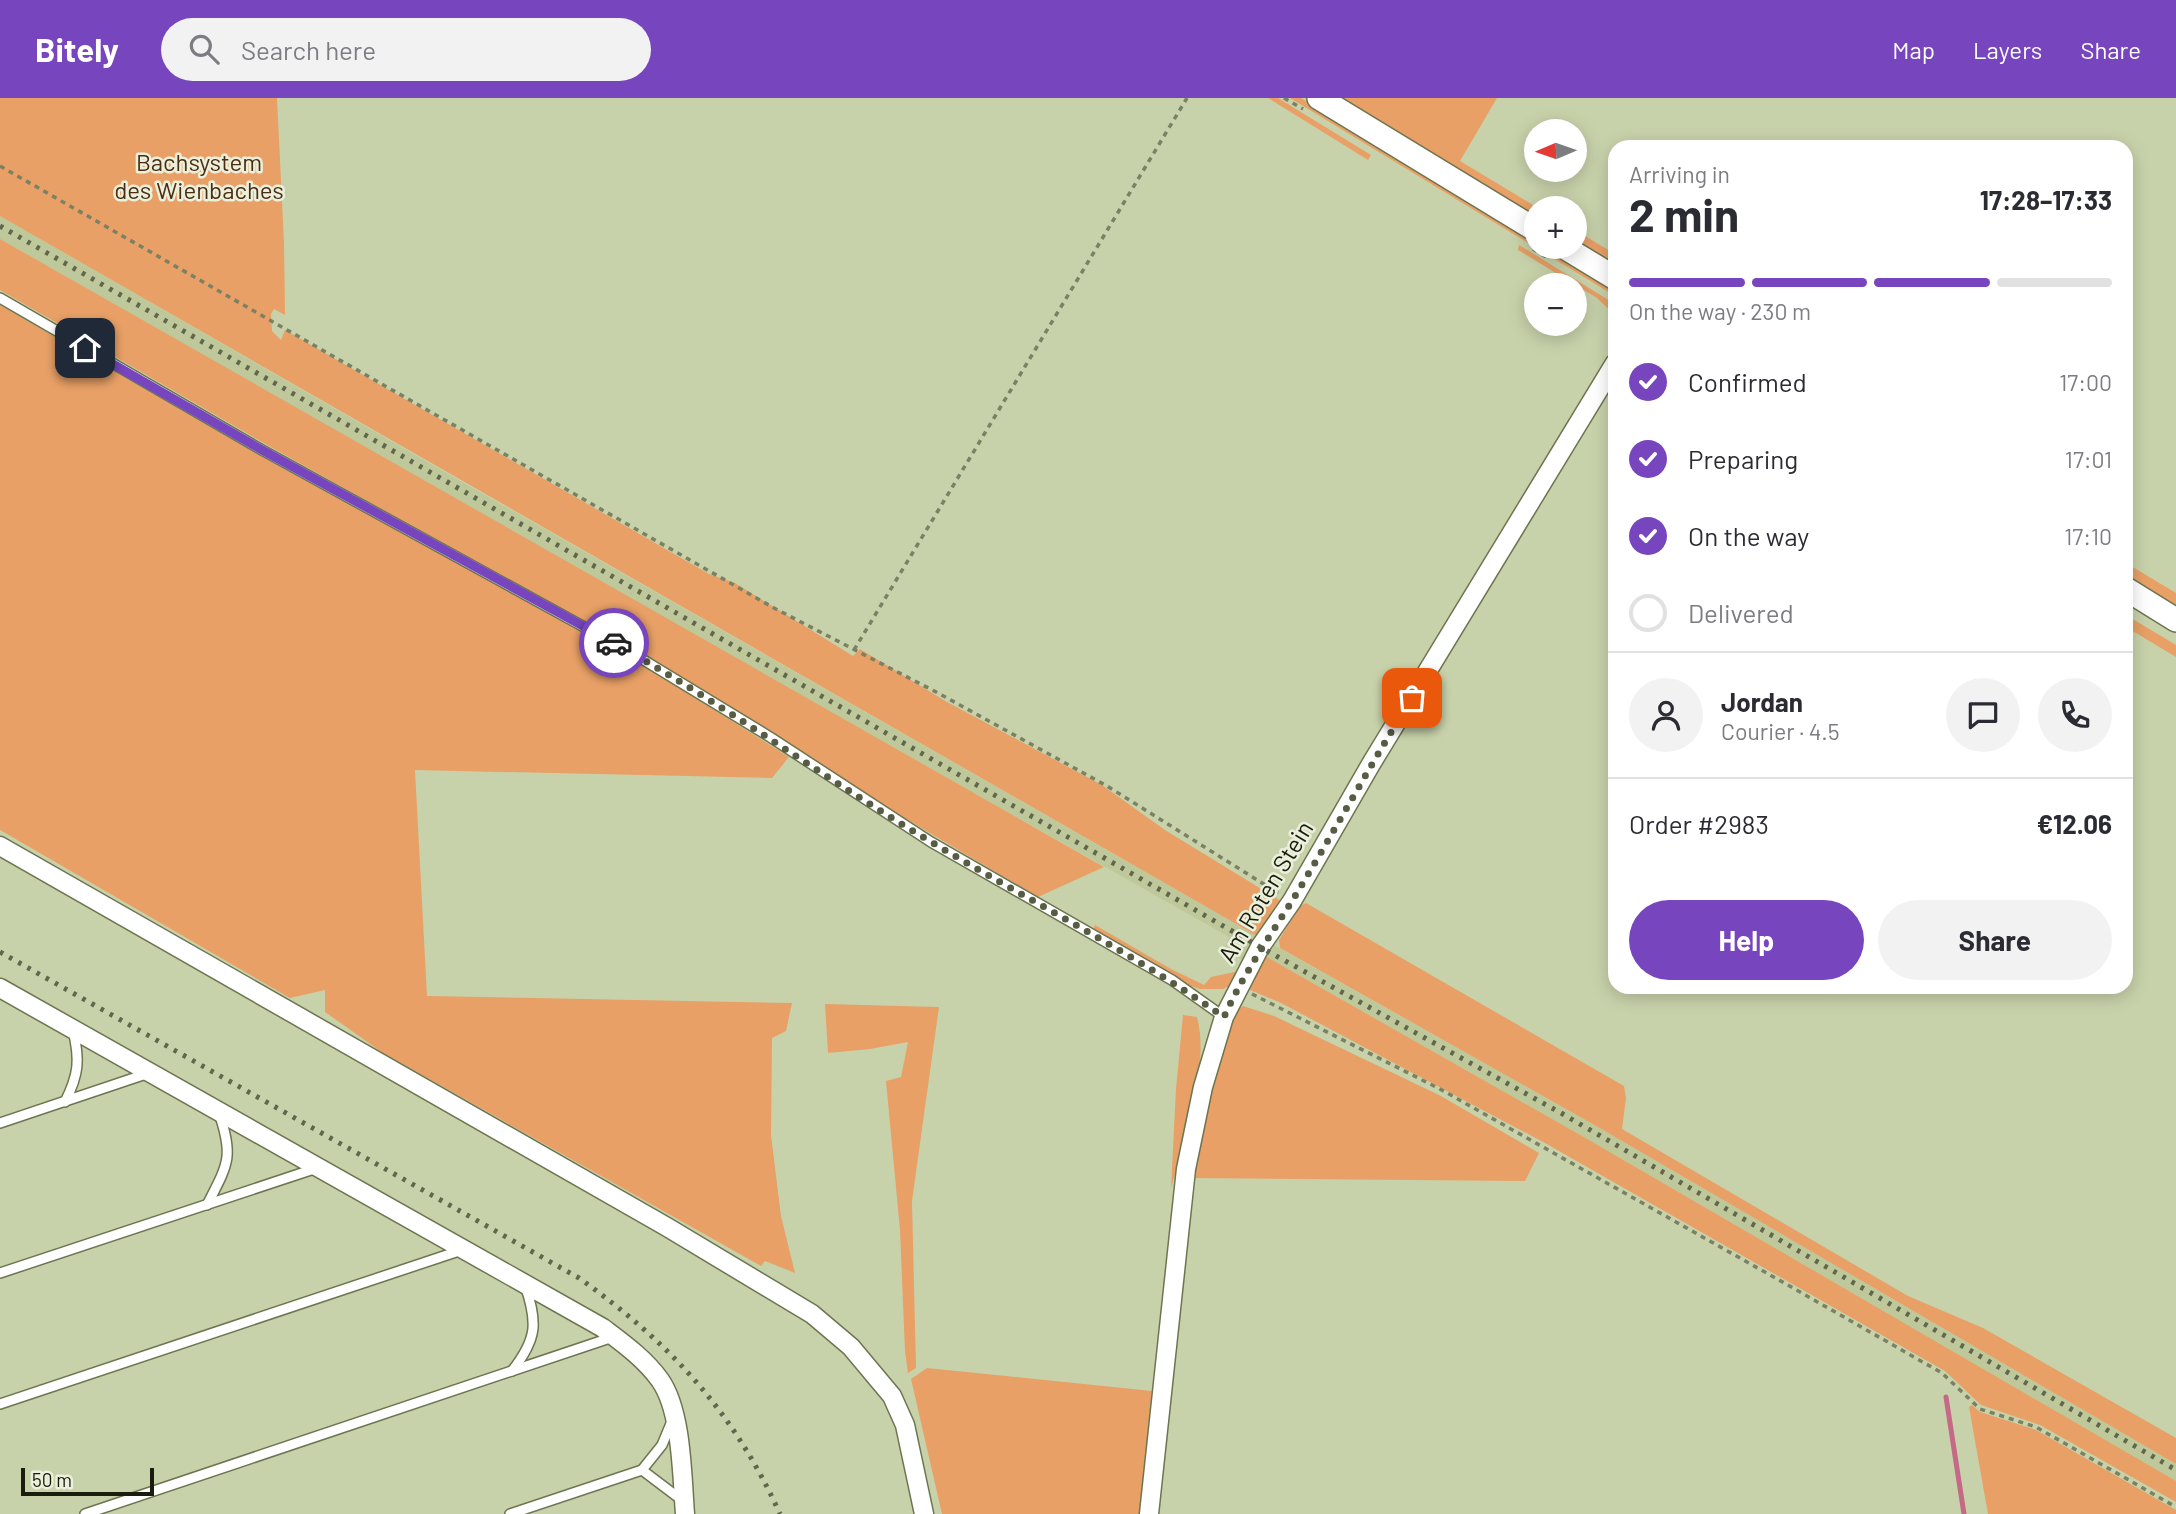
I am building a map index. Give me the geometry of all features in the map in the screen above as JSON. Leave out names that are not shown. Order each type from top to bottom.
[{"type":"street","points":[[1319,98],[1524,223]]},
{"type":"street","points":[[1584,259],[1608,274]]},
{"type":"street","name":"Am Roten Stein","points":[[1149,1514],[1188,1152],[1207,1070],[1224,1017],[1260,947],[1292,901],[1371,764],[1608,375]]},
{"type":"street","points":[[2133,593],[2176,620]]},
{"type":"street","points":[[0,846],[667,1227],[812,1314],[851,1347],[892,1396],[905,1425],[924,1514]]},
{"type":"street","points":[[3,991],[615,1337],[646,1363],[662,1382],[674,1416],[685,1508]]},
{"type":"lane","points":[[0,298],[262,450],[637,656],[770,737],[931,842],[1171,981],[1224,1017]]},
{"type":"lane","points":[[65,1102],[78,1070],[78,1054],[72,1028]]},
{"type":"lane","points":[[0,1124],[151,1073]]},
{"type":"lane","points":[[207,1205],[228,1157],[227,1136],[219,1111]]},
{"type":"lane","points":[[0,1273],[319,1168]]},
{"type":"lane","points":[[0,1404],[464,1250]]},
{"type":"lane","points":[[512,1371],[527,1352],[533,1332],[534,1310],[524,1284]]},
{"type":"lane","points":[[85,1514],[615,1337]]},
{"type":"lane","points":[[510,1514],[642,1470],[662,1445],[674,1416]]},
{"type":"lane","points":[[642,1470],[685,1508]]},
{"type":"path","points":[[853,650],[1187,98]]},
{"type":"path","points":[[0,166],[774,608],[1107,786],[1292,901]]},
{"type":"path","points":[[1237,988],[1275,1004],[1452,1096],[1942,1373],[1980,1409],[2036,1427],[2176,1507]]},
{"type":"shaded area","points":[[0,216],[1259,937],[1244,962],[1224,949],[1229,937],[0,239]]},
{"type":"shaded area","points":[[1272,944],[1598,1127],[2176,1464],[2176,1481],[1589,1140],[1265,956]]},
{"type":"green space","name":"Bachsystem des Wienbaches","points":[[0,98],[277,98],[285,315],[274,309],[271,314],[272,331],[281,340],[285,330],[709,574],[735,583],[853,656],[860,649],[947,702],[1102,785],[1165,830],[1281,901],[1259,937],[0,216]]},
{"type":"green space","points":[[1268,98],[1278,98],[1371,155],[1368,160]]},
{"type":"green space","points":[[1290,98],[1301,98],[1524,234],[1524,241]]},
{"type":"green space","points":[[1340,98],[1497,98],[1460,161],[1524,200],[1524,212]]},
{"type":"green space","points":[[1587,237],[1608,250],[1608,263],[1587,250]]},
{"type":"green space","points":[[0,239],[1104,867],[1038,897],[881,804],[805,753],[639,653],[267,445],[0,290]]},
{"type":"green space","points":[[1519,245],[1524,248],[1524,254],[1518,250]]},
{"type":"green space","points":[[1533,259],[1542,259],[1565,273],[1556,273]]},
{"type":"green space","points":[[1554,259],[1566,259],[1608,285],[1608,292],[1587,279],[1587,273],[1577,273]]},
{"type":"green space","points":[[1587,287],[1608,300],[1608,308],[1587,292]]},
{"type":"green space","points":[[0,305],[266,459],[635,660],[789,757],[772,778],[415,770],[427,996],[792,1003],[786,1031],[772,1038],[771,1135],[781,1216],[795,1273],[765,1261],[761,1266],[383,1053],[325,1012],[325,990],[290,998],[0,830]]},
{"type":"green space","points":[[2133,567],[2176,593],[2176,608],[2133,582]]},
{"type":"green space","points":[[2133,619],[2176,645],[2176,657],[2133,631]]},
{"type":"green space","points":[[1306,903],[1624,1086],[1626,1098],[1622,1129],[1908,1296],[1983,1328],[2176,1438],[2176,1464],[1598,1127],[1280,948],[1279,940],[1300,906]]},
{"type":"green space","points":[[1095,925],[1204,985],[1211,977],[1239,971],[1231,985],[1223,989],[1200,989],[1155,967],[1093,930]]},
{"type":"green space","points":[[1265,956],[1589,1140],[2176,1481],[2176,1502],[2040,1425],[1981,1405],[1945,1371],[1545,1143],[1281,1003],[1248,989]]},
{"type":"green space","points":[[825,1004],[939,1007],[912,1201],[916,1368],[908,1373],[900,1230],[886,1081],[901,1077],[908,1042],[828,1053]]},
{"type":"green space","points":[[1243,1006],[1274,1016],[1441,1096],[1539,1153],[1525,1181],[1191,1178],[1198,1136],[1235,1011]]},
{"type":"green space","points":[[1183,1015],[1197,1017],[1200,1057],[1194,1103],[1171,1188],[1176,1089]]},
{"type":"green space","points":[[927,1368],[1152,1391],[1139,1514],[942,1514],[911,1379]]},
{"type":"green space","points":[[1972,1405],[1980,1412],[2036,1430],[2176,1510],[2176,1514],[1988,1514],[1969,1407]]},
{"type":"waterway","points":[[1946,1397],[1964,1514]]},
{"type":"railway","points":[[0,226],[1260,947],[1561,1113],[2176,1470]]},
{"type":"railway","points":[[0,952],[579,1278],[642,1328],[696,1382],[742,1443],[780,1514]]},
{"type":"way so far","points":[[614,643],[770,737],[931,842],[1171,981],[1224,1017],[1260,947],[1292,901],[1412,698]]},
{"type":"route","points":[[85,348],[262,450],[614,643]]}]
